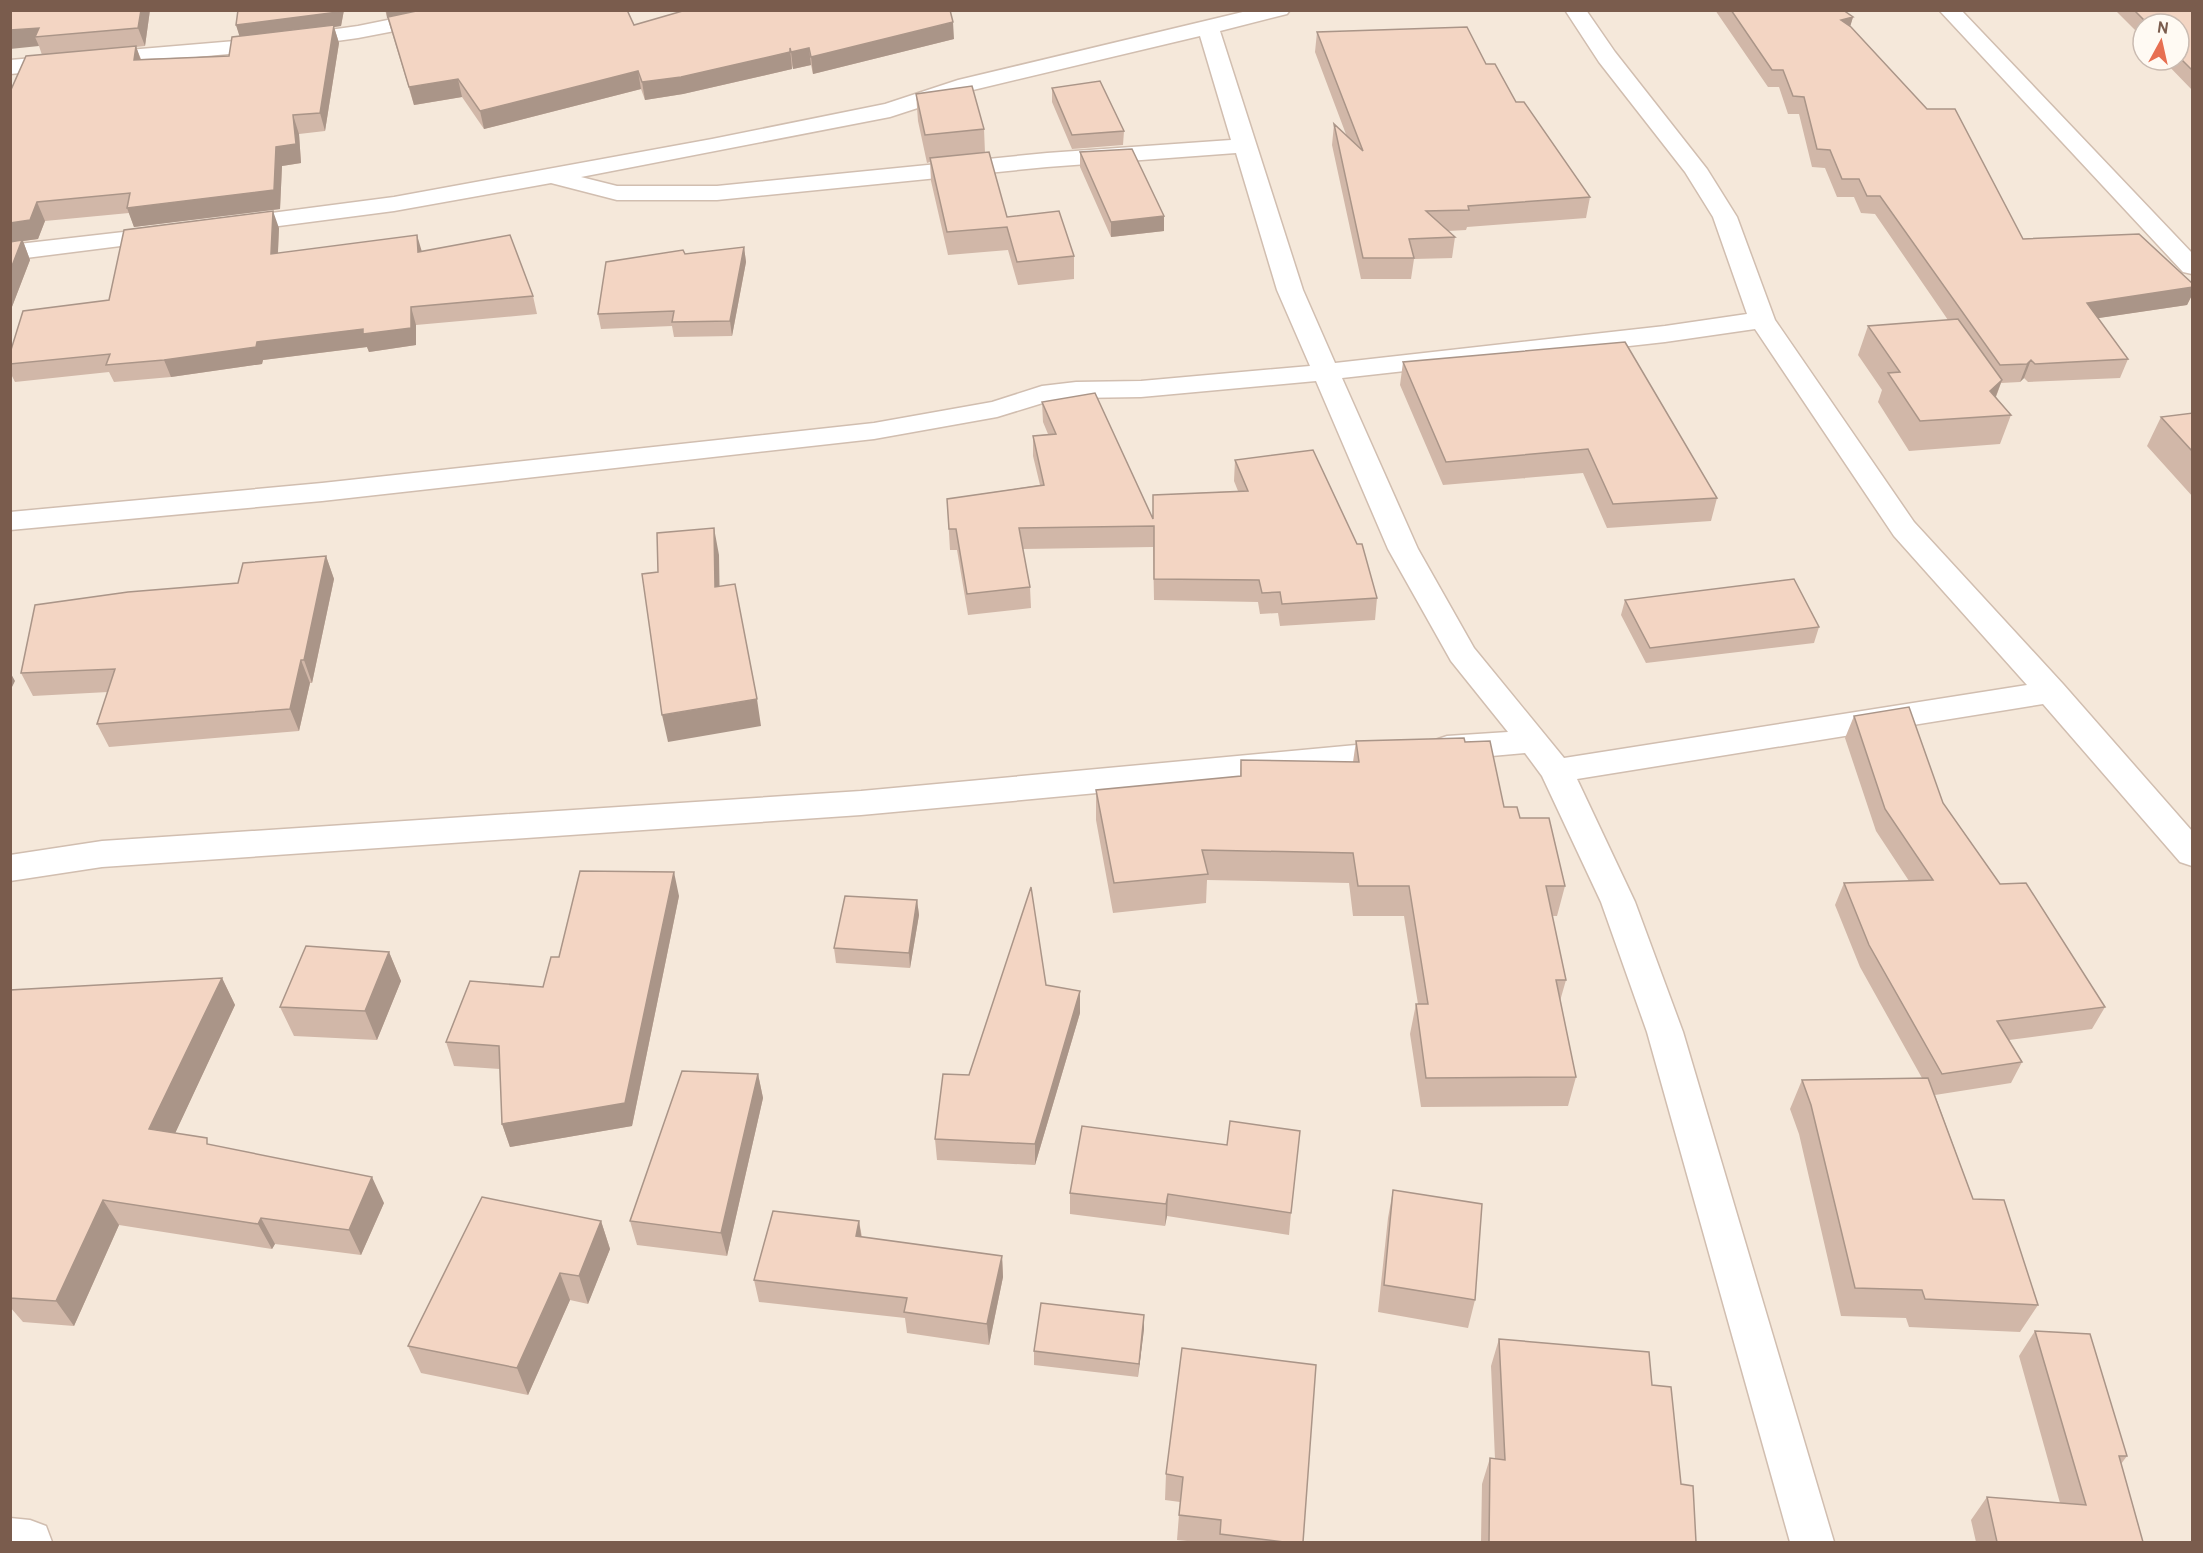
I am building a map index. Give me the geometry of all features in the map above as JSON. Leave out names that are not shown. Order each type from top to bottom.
[{"type":"street","points":[[10,67],[272,44],[358,32],[473,10]]},
{"type":"street","points":[[208,229],[394,204],[550,177],[890,110],[966,86],[1280,10]]},
{"type":"street","points":[[1575,10],[1607,57],[1695,169],[1725,217],[1762,320],[1904,529],[2052,692],[2193,853]]},
{"type":"street","points":[[1949,10],[2193,267]]},
{"type":"street","points":[[1208,28],[1243,146],[1290,290],[1328,372],[1403,549],[1462,654],[1556,771],[1618,902],[1665,1032],[1812,1542]]},
{"type":"street","points":[[550,177],[617,193],[717,193],[1047,160],[1243,146]]},
{"type":"street","points":[[10,253],[185,232]]},
{"type":"street","points":[[10,521],[334,491],[874,431],[997,409],[1042,394],[1065,391],[1141,389],[1328,372],[1665,334],[1762,320]]},
{"type":"street","points":[[1556,771],[2052,692]]},
{"type":"street","points":[[10,868],[102,854],[861,803],[1534,741]]},
{"type":"street","points":[[10,1540],[30,1542]]},
{"type":"shaded area","points":[[11,11],[2192,11],[2192,1542],[11,1542]]},
{"type":"building","points":[[10,10],[141,10],[138,28],[35,37],[39,28],[10,30]]},
{"type":"building","points":[[238,10],[338,10],[338,12],[236,25]]},
{"type":"building","points":[[421,10],[627,10],[634,25],[686,10],[950,10],[953,22],[811,57],[809,48],[791,52],[790,48],[790,52],[681,77],[642,82],[638,71],[480,111],[458,79],[409,87],[388,17]]},
{"type":"building","points":[[1731,10],[1843,10],[1853,17],[1841,20],[1851,27],[1927,109],[1955,109],[2023,239],[2139,234],[2193,284],[2193,287],[2087,303],[2128,359],[2035,364],[2031,360],[2027,364],[2000,365],[1880,196],[1867,196],[1859,179],[1842,179],[1830,150],[1817,149],[1804,97],[1793,96],[1783,70],[1772,70]]},
{"type":"building","points":[[2134,10],[2193,10],[2193,71],[2191,69],[2191,12],[2136,12]]},
{"type":"building","points":[[334,25],[320,113],[293,115],[296,144],[276,147],[274,190],[127,208],[130,193],[37,202],[30,220],[10,223],[10,92],[26,56],[136,46],[134,60],[229,56],[232,37]]},
{"type":"building","points":[[1467,27],[1486,64],[1495,64],[1516,102],[1524,102],[1590,197],[1468,206],[1469,210],[1426,211],[1455,237],[1409,239],[1414,258],[1363,258],[1334,124],[1363,151],[1317,32]]},
{"type":"building","points":[[1100,81],[1124,131],[1072,135],[1052,88]]},
{"type":"building","points":[[972,86],[984,129],[925,135],[916,94]]},
{"type":"building","points":[[1132,149],[1164,216],[1111,222],[1080,152]]},
{"type":"building","points":[[989,152],[1007,217],[1059,211],[1074,256],[1017,262],[1007,227],[947,232],[930,158]]},
{"type":"building","points":[[273,211],[271,254],[417,235],[418,252],[510,235],[533,296],[411,307],[411,328],[363,334],[363,329],[257,342],[256,347],[164,360],[106,365],[110,354],[10,364],[10,353],[23,311],[109,300],[124,230]]},
{"type":"building","points":[[22,240],[10,271],[10,242]]},
{"type":"building","points":[[744,247],[730,321],[672,322],[674,311],[598,314],[606,262],[683,250],[685,254]]},
{"type":"building","points":[[1958,319],[2002,380],[1990,391],[2011,415],[1920,421],[1888,373],[1900,372],[1868,326]]},
{"type":"building","points":[[1625,342],[1717,498],[1613,504],[1588,449],[1446,462],[1403,362]]},
{"type":"building","points":[[1095,393],[1153,519],[1153,495],[1248,491],[1235,460],[1313,450],[1357,544],[1362,544],[1377,598],[1282,604],[1280,592],[1262,593],[1259,580],[1154,579],[1154,526],[1019,528],[1030,587],[967,594],[956,529],[949,529],[947,499],[1044,485],[1033,436],[1056,434],[1042,402]]},
{"type":"building","points":[[2193,413],[2193,452],[2161,417]]},
{"type":"building","points":[[714,528],[715,587],[735,584],[757,699],[662,715],[642,574],[658,572],[657,533]]},
{"type":"building","points":[[326,556],[304,660],[301,660],[290,709],[97,724],[115,669],[21,673],[35,605],[128,592],[238,583],[243,563]]},
{"type":"building","points":[[1794,579],[1819,627],[1650,648],[1625,600]]},
{"type":"building","points":[[1909,707],[1943,803],[2000,884],[2026,883],[2105,1007],[1997,1021],[2022,1062],[1942,1074],[1869,945],[1844,883],[1933,880],[1885,809],[1854,716]]},
{"type":"building","points":[[1464,738],[1465,742],[1490,741],[1504,807],[1517,807],[1520,818],[1549,818],[1565,886],[1546,886],[1566,980],[1556,980],[1576,1077],[1426,1078],[1416,1004],[1428,1004],[1409,886],[1358,886],[1353,853],[1202,850],[1208,874],[1114,883],[1096,790],[1241,776],[1241,760],[1359,762],[1356,741]]},
{"type":"building","points":[[580,871],[674,872],[625,1103],[502,1124],[499,1046],[446,1042],[470,981],[543,987],[551,957],[559,957]]},
{"type":"building","points":[[1031,887],[1046,985],[1080,991],[1035,1144],[935,1139],[943,1074],[969,1075]]},
{"type":"building","points":[[845,896],[917,900],[909,953],[834,948]]},
{"type":"building","points":[[306,946],[389,952],[365,1011],[280,1007]]},
{"type":"building","points":[[222,978],[149,1129],[207,1138],[207,1144],[372,1177],[349,1230],[261,1218],[258,1224],[103,1200],[56,1301],[10,1298],[10,990]]},
{"type":"building","points":[[682,1071],[758,1074],[721,1233],[630,1221]]},
{"type":"building","points":[[1928,1078],[1973,1199],[2004,1200],[2038,1305],[1925,1299],[1922,1290],[1855,1288],[1811,1105],[1802,1080]]},
{"type":"building","points":[[1230,1121],[1300,1131],[1291,1213],[1168,1194],[1166,1204],[1070,1193],[1082,1126],[1227,1145]]},
{"type":"building","points":[[1393,1190],[1482,1204],[1475,1300],[1384,1285]]},
{"type":"building","points":[[482,1197],[601,1221],[579,1276],[560,1273],[517,1368],[408,1346]]},
{"type":"building","points":[[773,1211],[859,1221],[856,1236],[1002,1256],[987,1324],[904,1312],[907,1298],[754,1280]]},
{"type":"building","points":[[1041,1303],[1144,1315],[1139,1364],[1034,1351]]},
{"type":"building","points":[[2035,1331],[2090,1334],[2127,1456],[2119,1456],[2143,1542],[1997,1542],[1987,1497],[2086,1505]]},
{"type":"building","points":[[1499,1339],[1649,1352],[1652,1385],[1671,1387],[1681,1484],[1693,1486],[1696,1542],[1489,1542],[1490,1458],[1505,1460]]},
{"type":"building","points":[[1182,1348],[1316,1365],[1303,1542],[1284,1542],[1220,1534],[1221,1520],[1179,1515],[1183,1477],[1166,1474]]}]
